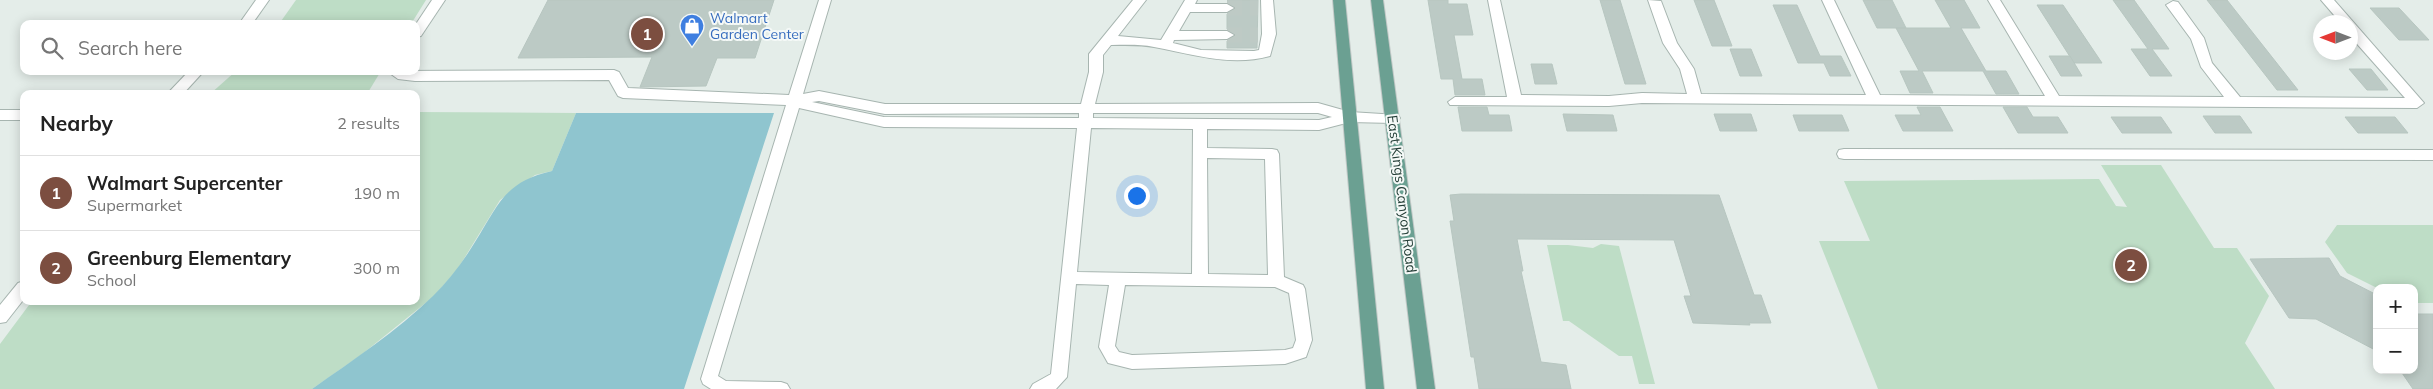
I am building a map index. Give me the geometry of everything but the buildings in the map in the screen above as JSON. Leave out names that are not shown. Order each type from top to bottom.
[{"type":"main road","points":[[1339,0],[1375,389]]},
{"type":"main road","name":"East Kings Canyon Road","points":[[1377,0],[1426,389]]},
{"type":"street","points":[[248,20],[263,0]]},
{"type":"street","points":[[420,27],[439,0]]},
{"type":"street","points":[[781,389],[723,388],[709,379],[825,0]]},
{"type":"street","points":[[1039,389],[1047,386],[1059,377],[1086,116],[1096,72],[1096,54],[1140,0]]},
{"type":"street","points":[[1494,0],[1515,100]]},
{"type":"street","points":[[1828,0],[1875,100]]},
{"type":"street","points":[[1994,0],[2055,101]]},
{"type":"street","points":[[2328,0],[2341,15]]},
{"type":"street","points":[[1654,1],[1670,43],[1687,70],[1696,99]]},
{"type":"street","points":[[1167,40],[1189,4],[1227,8]]},
{"type":"street","points":[[2173,4],[2198,38],[2206,64],[2235,101]]},
{"type":"street","points":[[1167,40],[1201,54],[1254,55],[1265,52],[1264,6]]},
{"type":"street","points":[[1107,40],[1152,42],[1227,35]]},
{"type":"street","points":[[1455,102],[1506,102],[1515,100],[1609,101],[1642,98],[2417,103],[2358,35]]},
{"type":"street","points":[[178,90],[193,75]]},
{"type":"street","points":[[406,75],[614,75],[623,93],[793,100],[815,108],[884,122],[1318,108],[1350,117],[1393,118]]},
{"type":"street","points":[[0,115],[20,115]]},
{"type":"street","points":[[1086,116],[1200,123],[1319,125],[1350,117]]},
{"type":"street","points":[[1200,123],[1200,279]]},
{"type":"street","points":[[1200,153],[1272,154],[1276,281]]},
{"type":"street","points":[[1844,154],[2433,155]]},
{"type":"street","points":[[1068,278],[1118,278],[1200,279],[1276,281],[1297,289],[1304,340],[1300,352],[1285,357],[1132,362],[1114,358],[1107,347],[1118,278]]},
{"type":"street","points":[[0,317],[20,292]]},
{"type":"green space","points":[[296,0],[426,0],[414,20],[282,20]]},
{"type":"green space","points":[[231,75],[379,75],[369,90],[215,90]]},
{"type":"green space","points":[[420,112],[576,113],[552,171],[535,175],[500,200],[457,270],[433,297],[361,355],[312,389],[0,389],[0,344],[29,305],[420,305]]},
{"type":"green space","points":[[2101,165],[2161,165],[2214,248],[2237,248],[2269,296],[2245,343],[2275,389],[1878,389],[1819,241],[1870,241],[1844,181],[2099,179],[2116,206],[2127,207]]},
{"type":"green space","points":[[2337,225],[2433,225],[2433,303],[2418,303],[2418,284],[2373,284],[2373,286],[2347,273],[2325,242]]},
{"type":"green space","points":[[1601,244],[1619,246],[1655,384],[1639,384],[1632,356],[1619,356],[1569,321],[1563,321],[1547,245],[1593,248]]},
{"type":"water","points":[[576,113],[774,113],[684,389],[312,389],[390,333],[439,290],[466,257],[504,196],[523,181],[552,171]]},
{"type":"tunnel","points":[[1227,8],[1258,8]]},
{"type":"tunnel","points":[[1227,35],[1258,35]]},
{"type":"place","name":"Walmart Supercenter","points":[[647,34]]},
{"type":"place","name":"Walmart Garden Center","points":[[692,47]]},
{"type":"place","name":"Greenburg Elementary","points":[[2131,265]]}]
